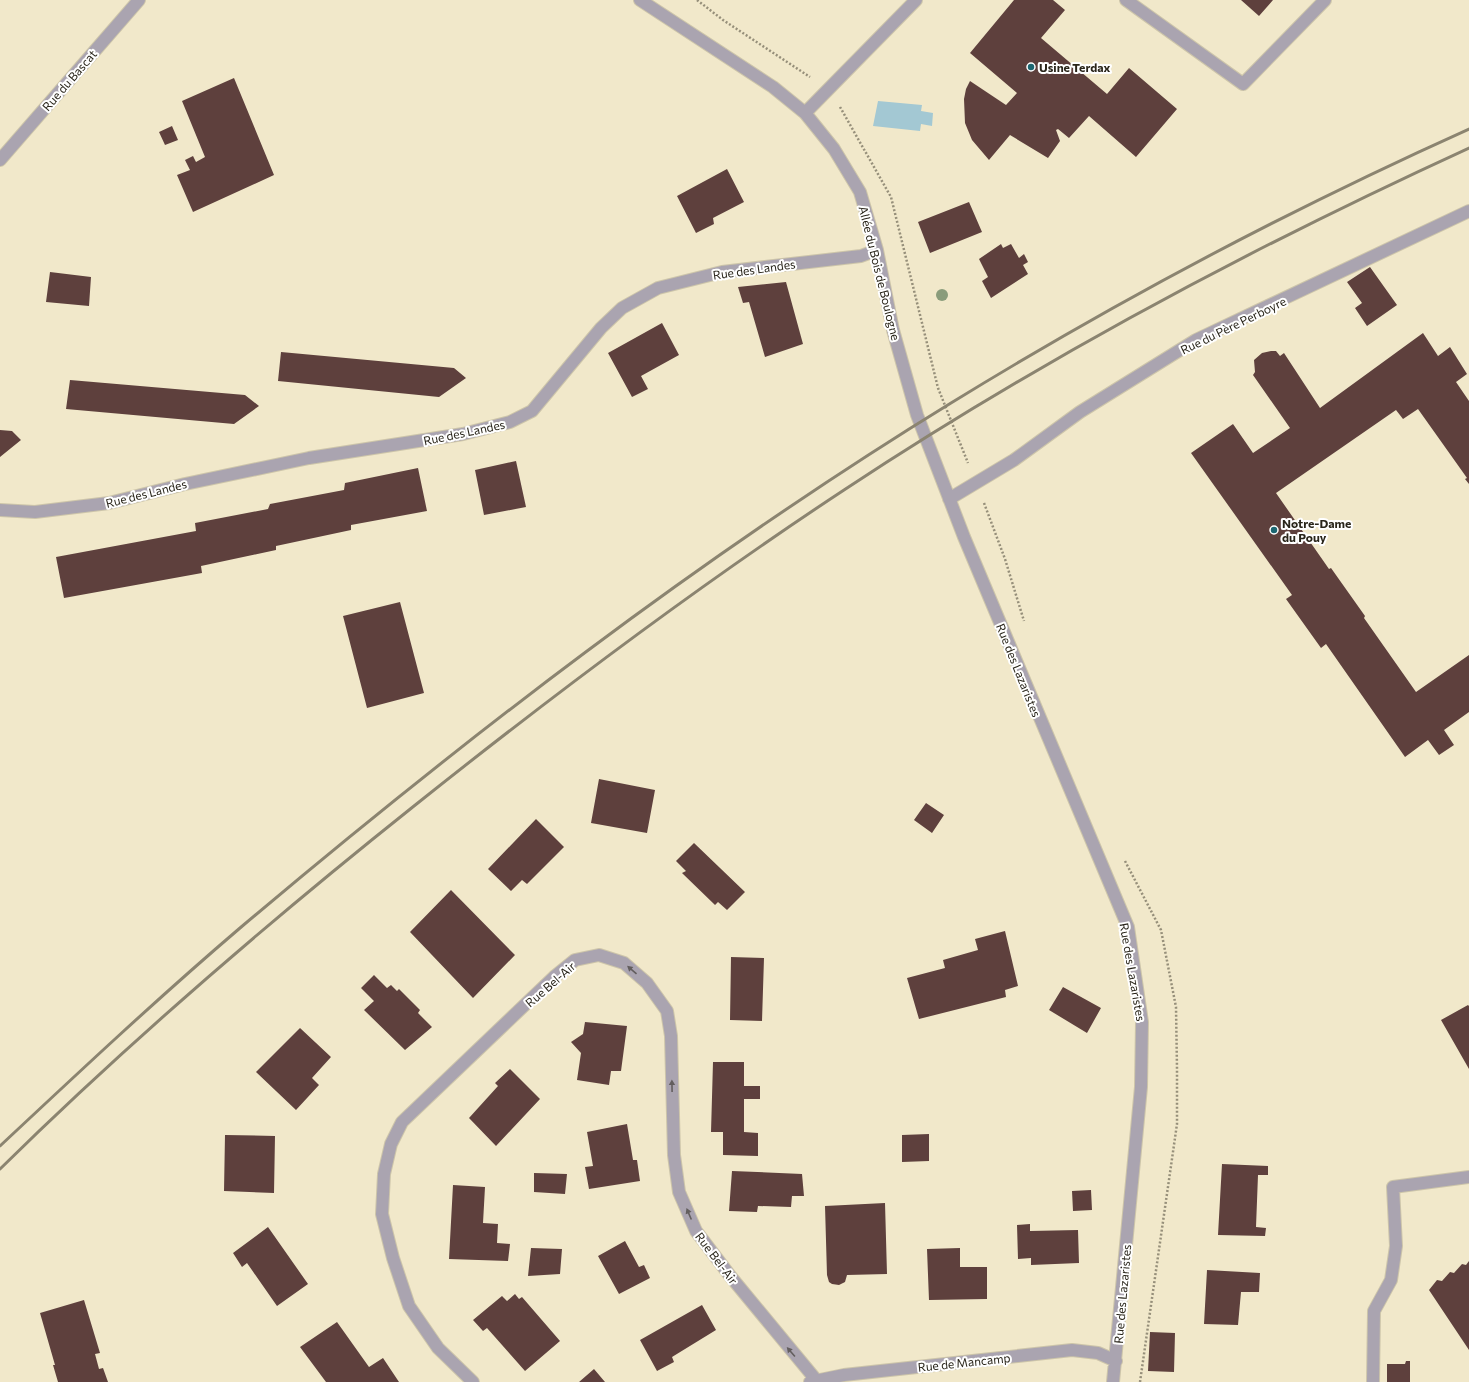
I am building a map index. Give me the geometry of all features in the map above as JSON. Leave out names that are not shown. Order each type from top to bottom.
[{"type":"street","name":"Rue du Bascat","points":[[0,160],[139,0]]},
{"type":"street","name":"Allée du Bois de Boulogne","points":[[640,0],[773,87],[805,113],[834,149],[860,192],[877,250],[893,330],[915,408],[949,499]]},
{"type":"street","points":[[805,113],[916,0]]},
{"type":"street","points":[[1126,0],[1243,84],[1325,0]]},
{"type":"street","name":"Rue du Père Perboyre","points":[[949,499],[1014,460],[1080,412],[1196,340],[1469,211]]},
{"type":"street","name":"Rue des Landes","points":[[0,510],[35,512],[109,503],[184,484],[293,462],[463,434],[510,422],[532,411],[601,328],[622,308],[658,288],[722,272],[861,256],[877,250]]},
{"type":"street","name":"Rue des Lazaristes","points":[[949,499],[1128,927],[1142,1022],[1141,1080],[1113,1382]]},
{"type":"street","name":"Rue Bel-Air","points":[[473,1382],[438,1348],[409,1306],[393,1258],[382,1214],[384,1174],[391,1144],[402,1122],[554,977],[575,960],[599,955],[624,963],[647,983],[667,1011],[671,1036],[674,1155],[679,1192],[696,1231],[730,1277],[814,1381]]},
{"type":"street","points":[[1373,1382],[1374,1311],[1391,1280],[1396,1246],[1393,1187],[1469,1177]]},
{"type":"street","name":"Rue de Mancamp","points":[[814,1381],[844,1375],[1072,1350],[1098,1353],[1116,1361]]},
{"type":"water","points":[[878,101],[922,105],[921,111],[933,113],[932,126],[921,124],[920,131],[873,126]]},
{"type":"building","name":"Usine Terdax","points":[[1014,0],[1053,0],[1065,10],[1041,38],[1107,94],[1129,68],[1177,109],[1136,157],[1089,116],[1069,138],[1058,129],[1056,130],[1060,141],[1048,158],[1010,135],[989,160],[972,140],[965,123],[964,99],[966,89],[970,81],[1006,105],[1017,93],[970,53]]},
{"type":"building","points":[[1241,0],[1273,0],[1259,16]]},
{"type":"building","points":[[234,78],[274,175],[193,212],[177,175],[190,170],[185,160],[193,156],[196,162],[205,157],[182,101]]},
{"type":"building","points":[[172,126],[178,140],[165,145],[159,132]]},
{"type":"building","points":[[727,169],[744,202],[713,218],[714,224],[696,233],[677,196]]},
{"type":"building","points":[[969,202],[982,232],[930,253],[918,222]]},
{"type":"building","points":[[1001,244],[1003,248],[1011,244],[1019,258],[1024,254],[1028,262],[1023,265],[1028,274],[991,298],[982,281],[988,277],[979,259]]},
{"type":"building","points":[[1370,267],[1397,305],[1367,326],[1355,308],[1362,303],[1347,282]]},
{"type":"building","points":[[50,272],[91,277],[89,306],[46,302]]},
{"type":"building","points":[[786,282],[803,344],[765,357],[749,302],[743,303],[738,287]]},
{"type":"building","points":[[662,323],[679,355],[641,376],[648,389],[632,397],[608,353]]},
{"type":"building","name":"Notre-Dame du Pouy","points":[[1423,333],[1438,356],[1450,347],[1467,374],[1456,382],[1469,401],[1469,484],[1465,479],[1467,478],[1418,409],[1403,419],[1396,410],[1276,493],[1329,569],[1331,568],[1365,616],[1364,618],[1416,692],[1469,655],[1469,712],[1444,730],[1454,745],[1439,755],[1428,740],[1405,757],[1326,644],[1321,648],[1286,599],[1292,595],[1191,453],[1233,424],[1253,453],[1290,428],[1253,375],[1255,372],[1254,360],[1262,353],[1276,351],[1280,356],[1284,353],[1320,408]]},
{"type":"building","points":[[281,352],[454,368],[466,378],[439,397],[278,381]]},
{"type":"building","points":[[70,380],[245,395],[259,406],[234,424],[66,409]]},
{"type":"building","points":[[0,430],[12,431],[21,440],[0,457]]},
{"type":"building","points":[[516,461],[526,507],[484,515],[475,470]]},
{"type":"building","points":[[418,468],[427,511],[351,525],[351,530],[276,546],[276,550],[201,566],[202,573],[64,598],[56,557],[196,531],[195,523],[268,509],[270,504],[344,490],[345,483]]},
{"type":"building","points":[[400,602],[424,693],[367,708],[343,616]]},
{"type":"building","points":[[599,779],[655,790],[647,833],[591,823]]},
{"type":"building","points":[[926,803],[944,815],[932,833],[914,820]]},
{"type":"building","points":[[536,819],[564,847],[527,884],[522,880],[511,891],[488,869]]},
{"type":"building","points":[[694,843],[745,892],[727,910],[718,902],[715,905],[682,873],[686,871],[676,861]]},
{"type":"building","points":[[451,890],[515,955],[473,998],[410,932]]},
{"type":"building","points":[[1005,931],[1018,986],[1005,990],[1006,997],[919,1019],[907,978],[945,968],[943,960],[978,950],[975,939]]},
{"type":"building","points":[[731,957],[764,958],[762,1021],[730,1020]]},
{"type":"building","points":[[374,975],[387,988],[391,985],[397,991],[399,989],[420,1010],[418,1013],[432,1027],[405,1050],[364,1010],[374,1001],[361,988]]},
{"type":"building","points":[[1063,987],[1101,1008],[1087,1033],[1049,1010]]},
{"type":"building","points":[[1468,1005],[1469,1006],[1469,1069],[1441,1020]]},
{"type":"building","points":[[585,1022],[627,1026],[621,1071],[611,1071],[609,1085],[577,1080],[581,1053],[571,1042],[583,1034]]},
{"type":"building","points":[[300,1028],[331,1057],[312,1078],[319,1085],[296,1110],[256,1072]]},
{"type":"building","points":[[713,1062],[744,1062],[744,1086],[760,1086],[760,1099],[744,1099],[744,1132],[758,1133],[758,1156],[723,1155],[723,1132],[711,1132]]},
{"type":"building","points":[[510,1069],[540,1099],[496,1146],[469,1118],[498,1086],[495,1083]]},
{"type":"building","points":[[627,1124],[633,1160],[637,1160],[640,1181],[589,1189],[585,1167],[593,1166],[587,1132]]},
{"type":"building","points":[[929,1134],[929,1161],[902,1162],[902,1135]]},
{"type":"building","points":[[225,1135],[275,1136],[274,1193],[224,1191]]},
{"type":"building","points":[[1222,1164],[1268,1166],[1268,1175],[1258,1175],[1256,1227],[1266,1228],[1265,1236],[1218,1235]]},
{"type":"building","points":[[732,1171],[802,1174],[804,1196],[792,1196],[791,1207],[758,1206],[757,1212],[729,1211]]},
{"type":"building","points":[[534,1173],[567,1174],[565,1194],[534,1192]]},
{"type":"building","points":[[453,1185],[485,1187],[483,1223],[498,1224],[497,1243],[510,1244],[508,1261],[449,1259]]},
{"type":"building","points":[[1091,1190],[1092,1210],[1073,1211],[1072,1191]]},
{"type":"building","points":[[885,1203],[887,1274],[847,1275],[845,1282],[839,1285],[829,1282],[827,1275],[825,1206]]},
{"type":"building","points":[[1030,1224],[1030,1231],[1078,1230],[1079,1263],[1031,1265],[1031,1258],[1018,1259],[1017,1225]]},
{"type":"building","points":[[268,1227],[308,1284],[277,1306],[247,1263],[242,1267],[233,1253]]},
{"type":"building","points":[[625,1241],[639,1267],[644,1265],[650,1278],[619,1294],[598,1256]]},
{"type":"building","points":[[531,1248],[562,1249],[560,1274],[528,1276]]},
{"type":"building","points":[[960,1248],[960,1267],[987,1267],[987,1299],[929,1300],[927,1249]]},
{"type":"building","points":[[1469,1261],[1469,1350],[1429,1290],[1437,1280],[1442,1281],[1450,1272],[1454,1273],[1462,1264],[1466,1265]]},
{"type":"building","points":[[1207,1270],[1260,1273],[1259,1292],[1241,1292],[1238,1325],[1204,1324]]},
{"type":"building","points":[[515,1294],[519,1299],[522,1297],[560,1341],[525,1371],[487,1328],[483,1331],[473,1320],[502,1296],[507,1301]]},
{"type":"building","points":[[84,1300],[100,1353],[95,1354],[99,1369],[103,1368],[108,1382],[58,1382],[53,1365],[55,1365],[40,1313]]},
{"type":"building","points":[[702,1305],[716,1330],[672,1357],[674,1362],[657,1371],[640,1340]]},
{"type":"building","points":[[337,1322],[369,1367],[383,1358],[399,1382],[326,1382],[300,1347]]},
{"type":"building","points":[[1150,1332],[1175,1333],[1174,1372],[1148,1371]]},
{"type":"building","points":[[1406,1361],[1410,1361],[1410,1382],[1387,1382],[1387,1364],[1405,1364]]},
{"type":"building","points":[[594,1369],[605,1382],[579,1382]]},
{"type":"railway","points":[[0,1146],[179,981],[240,928],[411,787],[586,652],[766,523],[951,403],[1077,328],[1206,258],[1336,191],[1469,129]]},
{"type":"railway","points":[[0,1169],[100,1074],[202,982],[361,849],[519,724],[625,643],[788,527],[919,442],[1072,350],[1229,265],[1308,225],[1469,148]]},
{"type":"place","name":"Usine Terdax","points":[[1031,67]]},
{"type":"place","name":"Notre-Dame du Pouy","points":[[1274,530]]}]
